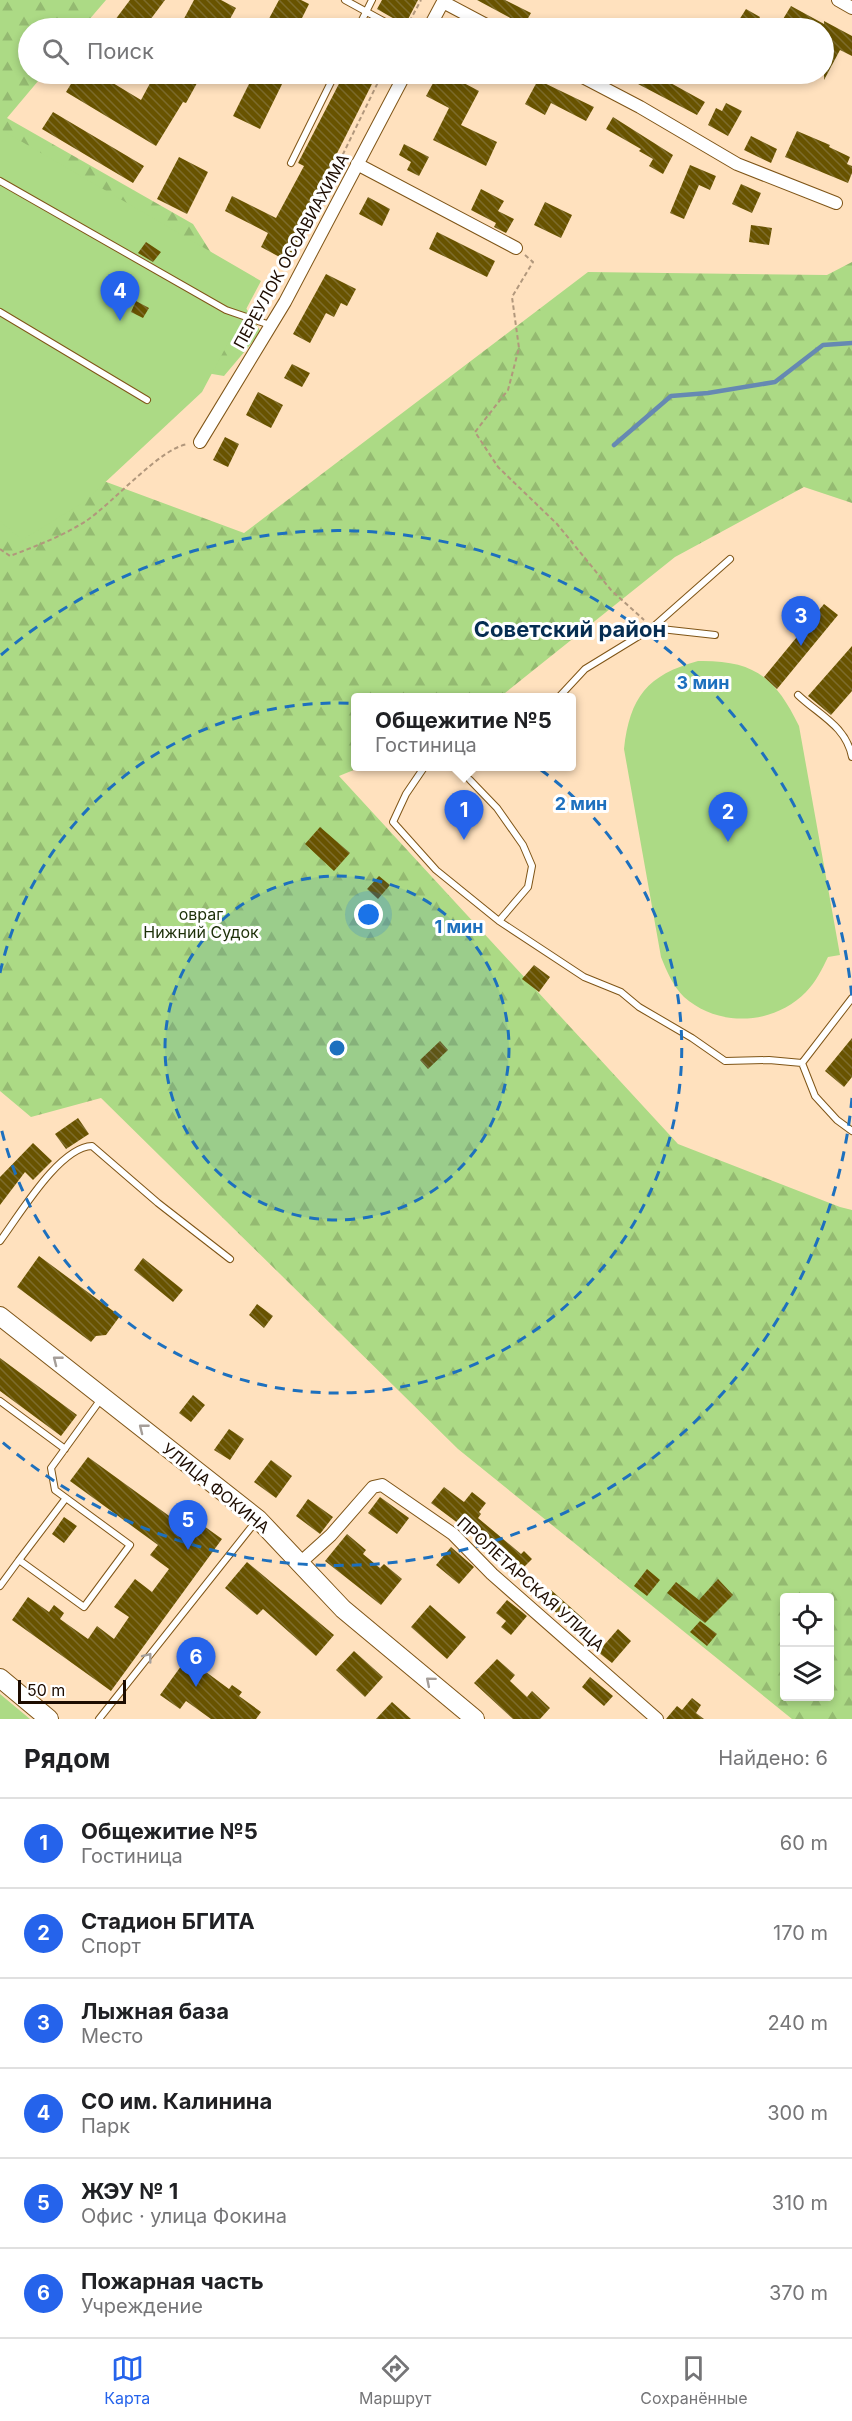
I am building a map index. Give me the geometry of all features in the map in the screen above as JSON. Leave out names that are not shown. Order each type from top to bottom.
[{"type":"main road","name":"УЛИЦА ФОКИНА","points":[[0,1316],[258,1519],[343,1609],[466,1714]]},
{"type":"main road","points":[[0,1678],[49,1719]]},
{"type":"street","points":[[838,0],[852,8]]},
{"type":"street","points":[[434,18],[443,1],[474,18]]},
{"type":"street","name":"ПЕРЕУЛОК ОСОАВИАХИМА","points":[[200,442],[271,326],[400,84]]},
{"type":"street","points":[[596,84],[737,164],[836,203]]},
{"type":"street","points":[[357,164],[516,248]]},
{"type":"street","name":"ПРОЛЕТАРСКАЯ УЛИЦА","points":[[300,1563],[331,1535],[373,1487],[382,1485],[453,1534],[492,1574],[657,1719]]},
{"type":"lane","points":[[345,0],[377,18]]},
{"type":"lane","points":[[363,18],[372,0]]},
{"type":"lane","points":[[291,163],[330,84]]},
{"type":"lane","points":[[0,181],[226,310],[271,326]]},
{"type":"lane","points":[[0,312],[147,400]]},
{"type":"lane","points":[[563,693],[585,669],[652,628],[730,559]]},
{"type":"lane","points":[[652,628],[715,635]]},
{"type":"lane","points":[[798,695],[839,728],[849,745],[852,757]]},
{"type":"lane","points":[[422,771],[406,794],[393,822],[436,870],[499,921],[584,977],[621,992],[639,1007],[692,1038],[725,1061],[769,1060],[802,1063]]},
{"type":"lane","points":[[470,780],[497,808],[523,845],[532,866],[528,887],[499,921]]},
{"type":"lane","points":[[802,1063],[852,998]]},
{"type":"lane","points":[[802,1063],[814,1096],[837,1120],[852,1131]]},
{"type":"lane","points":[[0,1242],[58,1163],[81,1146],[92,1146],[158,1203],[230,1259]]},
{"type":"lane","points":[[19,1560],[84,1607],[130,1545],[55,1490],[51,1468],[103,1397]]},
{"type":"lane","points":[[0,1401],[65,1449]]},
{"type":"lane","points":[[0,1586],[66,1498]]},
{"type":"lane","points":[[99,1719],[258,1519]]},
{"type":"path","points":[[411,18],[421,0]]},
{"type":"path","points":[[324,197],[377,84]]},
{"type":"path","points":[[285,270],[309,225]]},
{"type":"path","points":[[516,248],[533,262],[512,297],[519,348],[508,390],[475,432],[498,467],[557,524],[611,590],[652,628]]},
{"type":"path","points":[[0,549],[10,556],[43,543],[86,521],[153,463],[181,445],[200,442]]},
{"type":"green space","name":"овраг Нижний Судок","points":[[0,0],[106,0],[91,18],[18,18],[18,84],[36,84],[7,118],[193,224],[261,332],[224,376],[189,370],[101,480],[244,533],[588,272],[827,275],[852,262],[852,503],[804,487],[675,557],[505,693],[351,693],[351,771],[339,776],[678,1144],[852,1210],[852,1719],[792,1719],[458,1449],[101,1098],[31,1117],[0,1091]]},
{"type":"green space","points":[[0,129],[261,281],[202,392],[84,502],[22,540],[0,521]]},
{"type":"green space","points":[[698,661],[734,664],[760,675],[781,695],[799,726],[840,955],[828,957],[813,984],[793,1003],[778,1011],[746,1019],[713,1014],[698,1007],[684,997],[668,973],[661,957],[624,749],[631,715],[644,691],[666,673]]},
{"type":"green space","points":[[0,1694],[30,1719],[0,1719]]},
{"type":"building","points":[[130,0],[165,0],[152,18],[116,18]]},
{"type":"building","points":[[194,0],[221,0],[236,8],[230,18],[184,18]]},
{"type":"building","points":[[279,0],[301,0],[309,4],[302,18],[269,18]]},
{"type":"building","points":[[382,0],[418,0],[409,18],[393,18],[377,9]]},
{"type":"building","points":[[477,0],[505,0],[531,13],[528,18],[510,18]]},
{"type":"building","points":[[791,6],[813,18],[784,18]]},
{"type":"building","points":[[746,9],[760,17],[759,18],[740,18]]},
{"type":"building","points":[[834,26],[852,36],[852,56],[840,50],[834,61]]},
{"type":"building","points":[[71,84],[115,84],[141,100],[150,84],[196,84],[156,146],[66,92]]},
{"type":"building","points":[[249,84],[282,84],[260,129],[233,116]]},
{"type":"building","points":[[339,84],[372,84],[317,193],[322,195],[287,261],[261,247],[268,233],[225,211],[232,196],[276,218],[304,166],[298,163]]},
{"type":"building","points":[[433,84],[466,84],[479,91],[461,125],[497,142],[486,166],[433,140],[449,108],[426,96]]},
{"type":"building","points":[[536,84],[546,84],[594,107],[586,121],[551,103],[545,115],[525,104]]},
{"type":"building","points":[[638,84],[672,84],[705,102],[697,115]]},
{"type":"building","points":[[726,103],[742,111],[728,136],[708,125],[716,108],[722,111]]},
{"type":"building","points":[[53,112],[144,166],[133,183],[42,129]]},
{"type":"building","points":[[613,117],[673,155],[663,174],[649,166],[653,159],[639,151],[641,149],[606,129]]},
{"type":"building","points":[[797,131],[830,145],[829,147],[850,157],[847,164],[852,166],[852,173],[848,183],[785,157]]},
{"type":"building","points":[[751,136],[777,149],[771,163],[744,150]]},
{"type":"building","points":[[404,144],[429,157],[419,176],[407,170],[411,162],[399,155]]},
{"type":"building","points":[[179,157],[208,172],[187,214],[157,199]]},
{"type":"building","points":[[690,165],[716,176],[710,190],[699,185],[684,219],[670,213]]},
{"type":"building","points":[[741,184],[761,193],[752,213],[732,204]]},
{"type":"building","points":[[481,189],[504,201],[498,211],[514,219],[506,233],[494,227],[496,223],[471,210]]},
{"type":"building","points":[[368,197],[390,209],[382,226],[359,214]]},
{"type":"building","points":[[545,202],[572,215],[561,238],[534,225]]},
{"type":"building","points":[[751,225],[772,228],[769,245],[749,242]]},
{"type":"building","points":[[437,232],[495,261],[487,277],[429,249]]},
{"type":"building","points":[[146,242],[161,252],[153,262],[138,253]]},
{"type":"building","points":[[326,274],[356,289],[347,306],[341,303],[334,317],[326,313],[310,343],[293,334]]},
{"type":"building","points":[[136,301],[149,308],[143,318],[131,312]]},
{"type":"building","points":[[292,364],[310,373],[302,387],[284,378]]},
{"type":"building","points":[[258,392],[283,405],[271,428],[246,415]]},
{"type":"building","points":[[225,437],[239,444],[228,467],[213,460]]},
{"type":"building","points":[[824,604],[838,615],[777,689],[764,677]]},
{"type":"building","points":[[852,646],[852,691],[831,715],[808,696]]},
{"type":"building","points":[[320,827],[350,853],[334,871],[305,844]]},
{"type":"building","points":[[379,876],[390,885],[378,899],[367,889]]},
{"type":"building","points":[[534,965],[550,977],[539,992],[522,979]]},
{"type":"building","points":[[852,1038],[852,1077],[844,1087],[825,1071]]},
{"type":"building","points":[[440,1041],[448,1050],[428,1069],[420,1060]]},
{"type":"building","points":[[78,1118],[89,1134],[66,1149],[55,1134]]},
{"type":"building","points":[[33,1143],[52,1161],[33,1180],[25,1172],[0,1205],[0,1177]]},
{"type":"building","points":[[39,1256],[120,1316],[106,1335],[96,1336],[91,1342],[17,1287]]},
{"type":"building","points":[[143,1258],[183,1290],[173,1302],[134,1270]]},
{"type":"building","points":[[257,1304],[273,1316],[264,1328],[249,1315]]},
{"type":"building","points":[[0,1358],[77,1415],[61,1436],[0,1391]]},
{"type":"building","points":[[193,1395],[205,1405],[191,1422],[179,1413]]},
{"type":"building","points":[[229,1429],[244,1439],[230,1460],[214,1450]]},
{"type":"building","points":[[88,1457],[183,1526],[190,1516],[222,1539],[111,1691],[12,1620],[28,1597],[49,1612],[54,1605],[64,1613],[60,1619],[88,1639],[97,1626],[114,1639],[129,1617],[114,1607],[135,1579],[152,1592],[169,1569],[150,1555],[158,1545],[70,1481]]},
{"type":"building","points":[[271,1460],[292,1476],[276,1498],[254,1482]]},
{"type":"building","points":[[444,1487],[464,1502],[472,1492],[486,1503],[479,1512],[481,1514],[478,1518],[521,1554],[524,1551],[532,1559],[520,1571],[511,1563],[508,1566],[480,1543],[482,1541],[431,1503]]},
{"type":"building","points":[[380,1497],[409,1518],[397,1534],[368,1513]]},
{"type":"building","points":[[308,1499],[333,1517],[320,1534],[296,1516]]},
{"type":"building","points":[[64,1517],[77,1526],[64,1543],[52,1534]]},
{"type":"building","points":[[347,1534],[366,1550],[363,1554],[380,1568],[384,1564],[402,1579],[381,1605],[325,1561]]},
{"type":"building","points":[[451,1547],[474,1567],[459,1584],[436,1565]]},
{"type":"building","points":[[247,1562],[334,1635],[316,1656],[263,1609],[257,1615],[225,1588]]},
{"type":"building","points":[[647,1569],[660,1580],[647,1596],[634,1586]]},
{"type":"building","points":[[718,1579],[733,1595],[705,1623],[667,1593],[676,1582],[699,1600]]},
{"type":"building","points":[[551,1590],[586,1621],[577,1631],[542,1600]]},
{"type":"building","points":[[507,1600],[527,1616],[511,1635],[501,1627],[506,1621],[496,1613]]},
{"type":"building","points":[[430,1605],[466,1637],[447,1659],[411,1627]]},
{"type":"building","points":[[700,1621],[717,1634],[707,1646],[690,1632]]},
{"type":"building","points":[[618,1629],[631,1641],[612,1663],[598,1652]]},
{"type":"building","points":[[354,1651],[383,1677],[365,1697],[336,1670]]},
{"type":"building","points":[[187,1658],[229,1689],[232,1685],[242,1692],[239,1696],[261,1712],[256,1719],[211,1719],[186,1701],[180,1709],[160,1695]]},
{"type":"building","points":[[497,1659],[515,1675],[510,1681],[527,1697],[532,1691],[550,1708],[540,1719],[513,1719],[474,1683]]},
{"type":"building","points":[[590,1677],[613,1696],[604,1706],[582,1687]]},
{"type":"building","points":[[692,1698],[701,1705],[696,1713],[704,1719],[666,1719],[677,1706],[682,1710]]},
{"type":"building","points":[[392,1702],[411,1719],[376,1719]]},
{"type":"waterway","points":[[614,445],[671,396],[708,393],[775,382],[823,345],[852,343]]},
{"type":"place","name":"СО им. Калинина","points":[[120,321]]},
{"type":"place","name":"Лыжная база","points":[[801,646]]},
{"type":"place","name":"Общежитие №5","points":[[464,840]]},
{"type":"place","name":"Стадион БГИТА","points":[[728,842]]},
{"type":"place","name":"ЖЭУ № 1","points":[[188,1550]]},
{"type":"place","name":"Пожарная часть","points":[[196,1687]]},
{"type":"district","name":"Советский район","points":[[570,629]]}]
